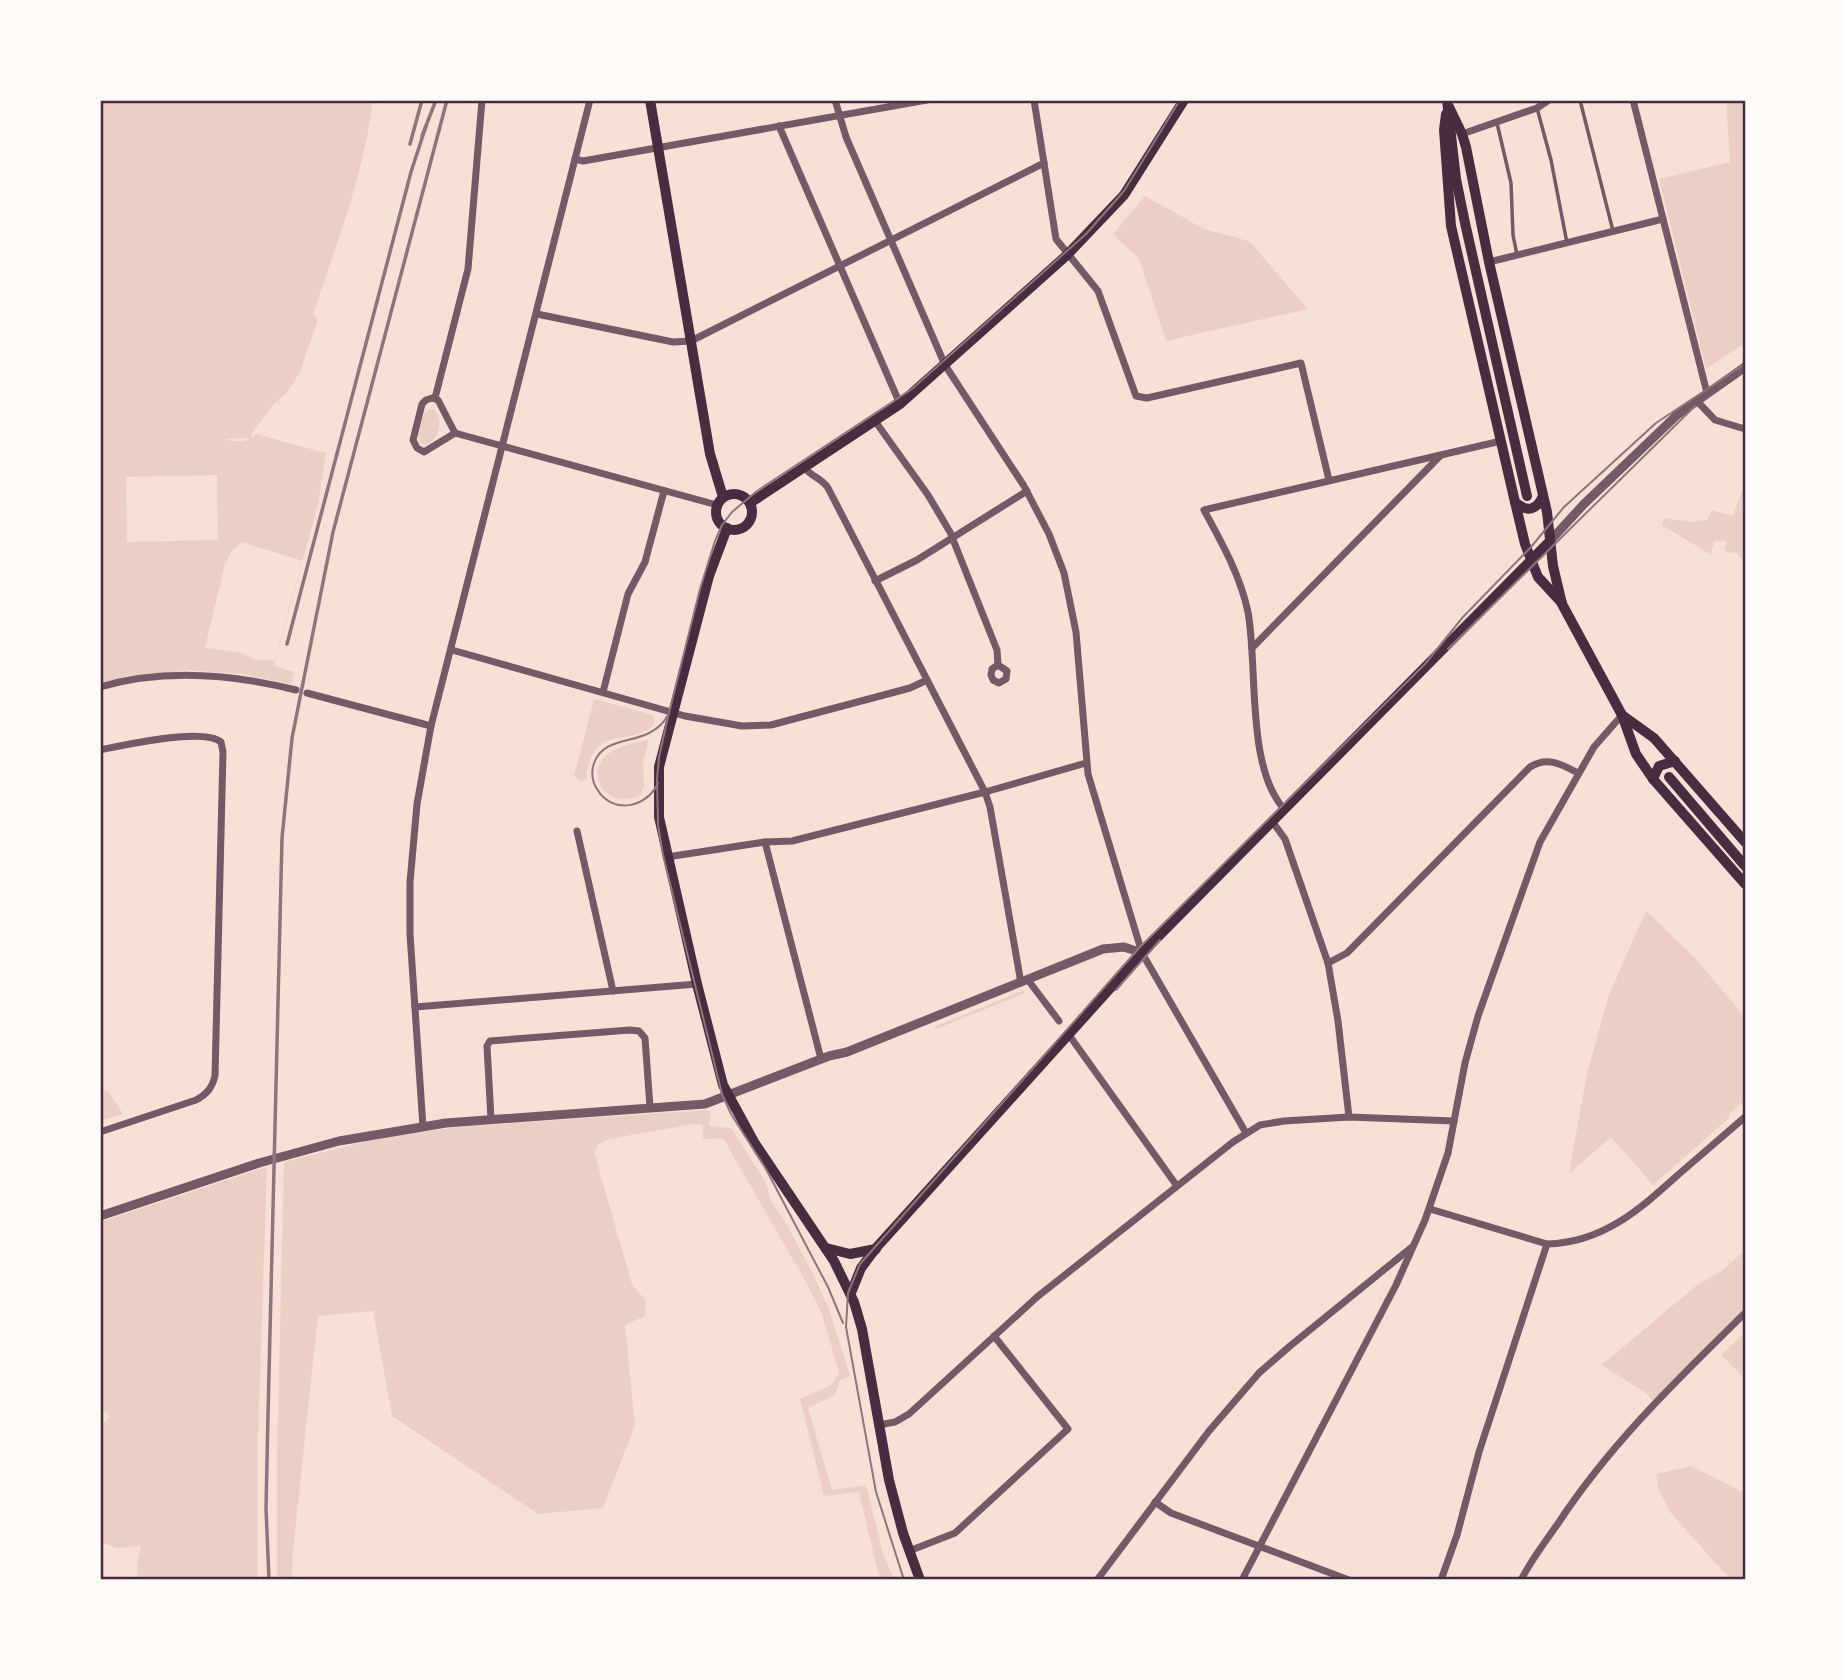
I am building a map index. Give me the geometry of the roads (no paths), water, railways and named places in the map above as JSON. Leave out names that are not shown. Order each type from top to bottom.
[{"type":"main road","points":[[650,100],[720,501],[718,520],[726,528],[737,529],[747,524],[752,513],[750,503],[738,494],[720,501]]},
{"type":"main road","points":[[750,503],[900,404],[1068,256],[1124,195],[1184,100]]},
{"type":"main road","points":[[1447,102],[1462,134],[1544,495],[1553,566],[1562,604]]},
{"type":"main road","points":[[1447,102],[1444,130],[1451,226],[1515,502],[1532,560],[1544,585],[1562,604],[1622,715],[1636,754],[1653,779],[1745,884]]},
{"type":"main road","points":[[1447,102],[1456,179],[1527,496]]},
{"type":"main road","points":[[1515,502],[1522,508],[1532,509],[1544,495]]},
{"type":"main road","points":[[726,528],[709,576],[658,780],[659,817],[720,1079],[779,1182],[826,1248],[850,1293],[862,1329],[889,1481],[920,1580]]},
{"type":"main road","points":[[850,1293],[861,1268],[876,1248],[1142,953],[1550,541]]},
{"type":"main road","points":[[1622,715],[1654,738],[1745,842]]},
{"type":"main road","points":[[1653,779],[1660,765],[1675,761]]},
{"type":"main road","points":[[1669,777],[1745,866]]},
{"type":"main road","points":[[826,1248],[850,1254],[876,1248]]},
{"type":"street","points":[[435,398],[468,269],[482,100]]},
{"type":"street","points":[[423,1127],[410,934],[411,855],[417,804],[432,726],[590,100]]},
{"type":"street","points":[[835,100],[838,115],[945,365],[1027,491],[1054,545],[1072,609],[1079,654],[1086,763],[1142,953],[1247,1133]]},
{"type":"street","points":[[575,159],[583,160],[927,100]]},
{"type":"street","points":[[1034,100],[1056,236],[1068,256],[1103,300],[1138,397],[1147,398],[1301,363],[1329,480]]},
{"type":"street","points":[[1462,134],[1536,108],[1549,100]]},
{"type":"street","points":[[1633,100],[1707,393]]},
{"type":"street","points":[[779,126],[900,404]]},
{"type":"street","points":[[537,314],[673,342],[691,341],[1044,163]]},
{"type":"street","points":[[1489,262],[1663,219]]},
{"type":"street","points":[[1550,541],[1584,504],[1677,415],[1745,367]]},
{"type":"street","points":[[435,398],[455,433],[664,491],[720,501]]},
{"type":"street","points":[[435,398],[422,404],[414,444],[424,452],[455,433]]},
{"type":"street","points":[[1697,401],[1715,420],[1745,429]]},
{"type":"street","points":[[875,421],[928,495],[953,537],[997,650],[998,665]]},
{"type":"street","points":[[1284,809],[1270,787],[1263,756],[1254,701],[1252,648],[1241,587],[1224,547],[1203,510],[1501,441]]},
{"type":"street","points":[[1252,648],[1442,454]]},
{"type":"street","points":[[804,467],[810,475],[827,485],[985,792],[1025,981],[1059,1021]]},
{"type":"street","points":[[603,692],[628,594],[645,562],[664,491]]},
{"type":"street","points":[[875,581],[917,560],[1027,491]]},
{"type":"street","points":[[452,650],[700,719],[742,726],[765,726],[910,688],[927,680]]},
{"type":"street","points":[[100,687],[138,679],[200,675],[265,682],[296,690]]},
{"type":"street","points":[[307,693],[432,726]]},
{"type":"street","points":[[1242,1580],[1396,1285],[1430,1209],[1448,1153],[1465,1063],[1478,1016],[1540,842],[1594,747],[1622,715]]},
{"type":"street","points":[[100,750],[155,739],[212,737],[221,742],[223,752],[213,1084],[204,1096],[196,1100],[100,1132]]},
{"type":"street","points":[[1328,963],[1347,953],[1530,767],[1541,761],[1551,761],[1578,773]]},
{"type":"street","points":[[667,858],[765,842],[792,841],[985,792],[1086,763]]},
{"type":"street","points":[[1272,821],[1285,839],[1328,963],[1349,1117]]},
{"type":"street","points":[[576,831],[613,991]]},
{"type":"street","points":[[765,842],[821,1059]]},
{"type":"street","points":[[100,1216],[314,1147],[423,1127],[491,1119],[702,1104],[821,1059],[847,1052],[1107,948],[1129,947],[1142,953]]},
{"type":"street","points":[[415,1007],[697,984]]},
{"type":"street","points":[[491,1119],[487,1046],[489,1041],[630,1030],[639,1031],[645,1038],[650,1107]]},
{"type":"street","points":[[1069,1035],[1177,1186]]},
{"type":"street","points":[[1430,1209],[1547,1244],[1577,1240],[1619,1224],[1638,1210],[1745,1116]]},
{"type":"street","points":[[879,1425],[907,1416],[1061,1277],[1247,1133],[1268,1123],[1349,1117],[1454,1121]]},
{"type":"street","points":[[1097,1580],[1209,1431],[1273,1360],[1415,1244]]},
{"type":"street","points":[[1441,1580],[1457,1535],[1479,1452],[1547,1244]]},
{"type":"street","points":[[1521,1580],[1578,1492],[1612,1450],[1645,1412],[1745,1313]]},
{"type":"street","points":[[909,1551],[955,1533],[1068,1429],[994,1336]]},
{"type":"street","points":[[1155,1503],[1171,1513],[1349,1580]]},
{"type":"lane","points":[[1580,100],[1613,231]]},
{"type":"lane","points":[[1536,108],[1551,160],[1567,243]]},
{"type":"lane","points":[[1497,122],[1507,159],[1517,255]]},
{"type":"tram line","points":[[843,1323],[828,1287],[766,1169],[731,1114],[722,1094],[663,855],[658,825],[659,757],[700,589],[715,541],[732,512],[757,491],[912,389],[1086,234],[1124,191],[1180,100]]},
{"type":"tram line","points":[[904,1580],[876,1492],[846,1327],[848,1293],[860,1264],[1140,947],[1425,664],[1463,617],[1531,547],[1564,507],[1656,423],[1745,364]]},
{"type":"tram line","points":[[1448,649],[1695,406]]},
{"type":"tram line","points":[[658,783],[653,792],[638,803],[620,805],[603,797],[593,780],[592,770],[598,755],[604,750],[649,733],[660,726],[668,715]]},
{"type":"tram line","points":[[1116,990],[1160,940]]},
{"type":"railway","points":[[410,144],[422,100]]},
{"type":"railway","points":[[422,136],[436,100]]},
{"type":"railway","points":[[269,1580],[266,1508],[282,838],[292,738],[333,532],[447,100]]},
{"type":"railway","points":[[287,644],[411,172],[426,126]]}]
